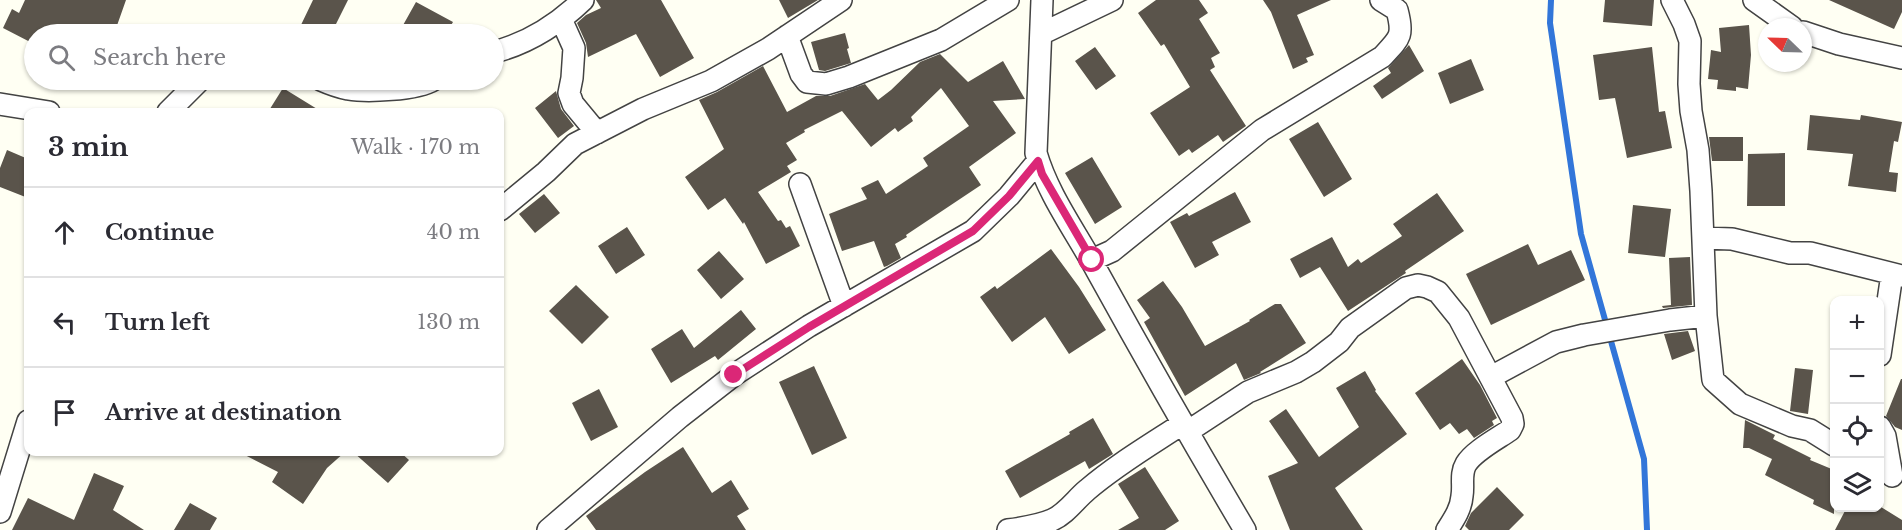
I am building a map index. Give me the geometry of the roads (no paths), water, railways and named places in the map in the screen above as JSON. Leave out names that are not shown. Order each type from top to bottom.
[{"type":"street","points":[[504,48],[528,40],[561,19],[583,0]]},
{"type":"street","points":[[504,207],[575,144],[643,109],[711,81],[787,36],[841,0]]},
{"type":"street","points":[[787,36],[801,74],[807,82],[826,84],[941,40],[1008,0]]},
{"type":"street","points":[[1042,0],[1036,153],[1042,174],[1184,428],[1245,530]]},
{"type":"street","points":[[1041,34],[1112,0]]},
{"type":"street","points":[[1092,260],[1112,251],[1262,130],[1382,57],[1398,40],[1402,27],[1397,9],[1381,0]]},
{"type":"street","points":[[1672,0],[1690,41],[1689,84],[1698,150],[1706,316],[1713,380],[1740,404],[1792,426],[1810,430],[1830,442]]},
{"type":"street","points":[[1754,0],[1779,18]]},
{"type":"street","points":[[561,19],[574,48],[572,78],[568,93],[573,104],[597,133]]},
{"type":"street","points":[[1812,35],[1839,44],[1902,58]]},
{"type":"street","points":[[172,108],[190,90]]},
{"type":"street","points":[[0,104],[24,108]]},
{"type":"street","points":[[548,530],[680,417],[734,375],[844,306],[973,231],[997,209],[1038,161]]},
{"type":"street","points":[[800,184],[844,306]]},
{"type":"street","points":[[1703,238],[1732,239],[1790,253],[1810,253],[1897,275],[1881,350]]},
{"type":"street","points":[[1008,530],[1028,528],[1054,519],[1111,471],[1248,392],[1296,372],[1313,362],[1339,342],[1350,328],[1406,288],[1418,285],[1438,292],[1459,318],[1512,418],[1513,424],[1510,430],[1472,457],[1465,465],[1458,511],[1447,530]]},
{"type":"street","points":[[1491,377],[1556,342],[1670,320],[1706,316]]},
{"type":"street","points":[[0,512],[24,434]]},
{"type":"street","points":[[1884,434],[1891,475]]},
{"type":"waterway","points":[[1551,0],[1550,23],[1581,234],[1644,459],[1647,530]]}]
